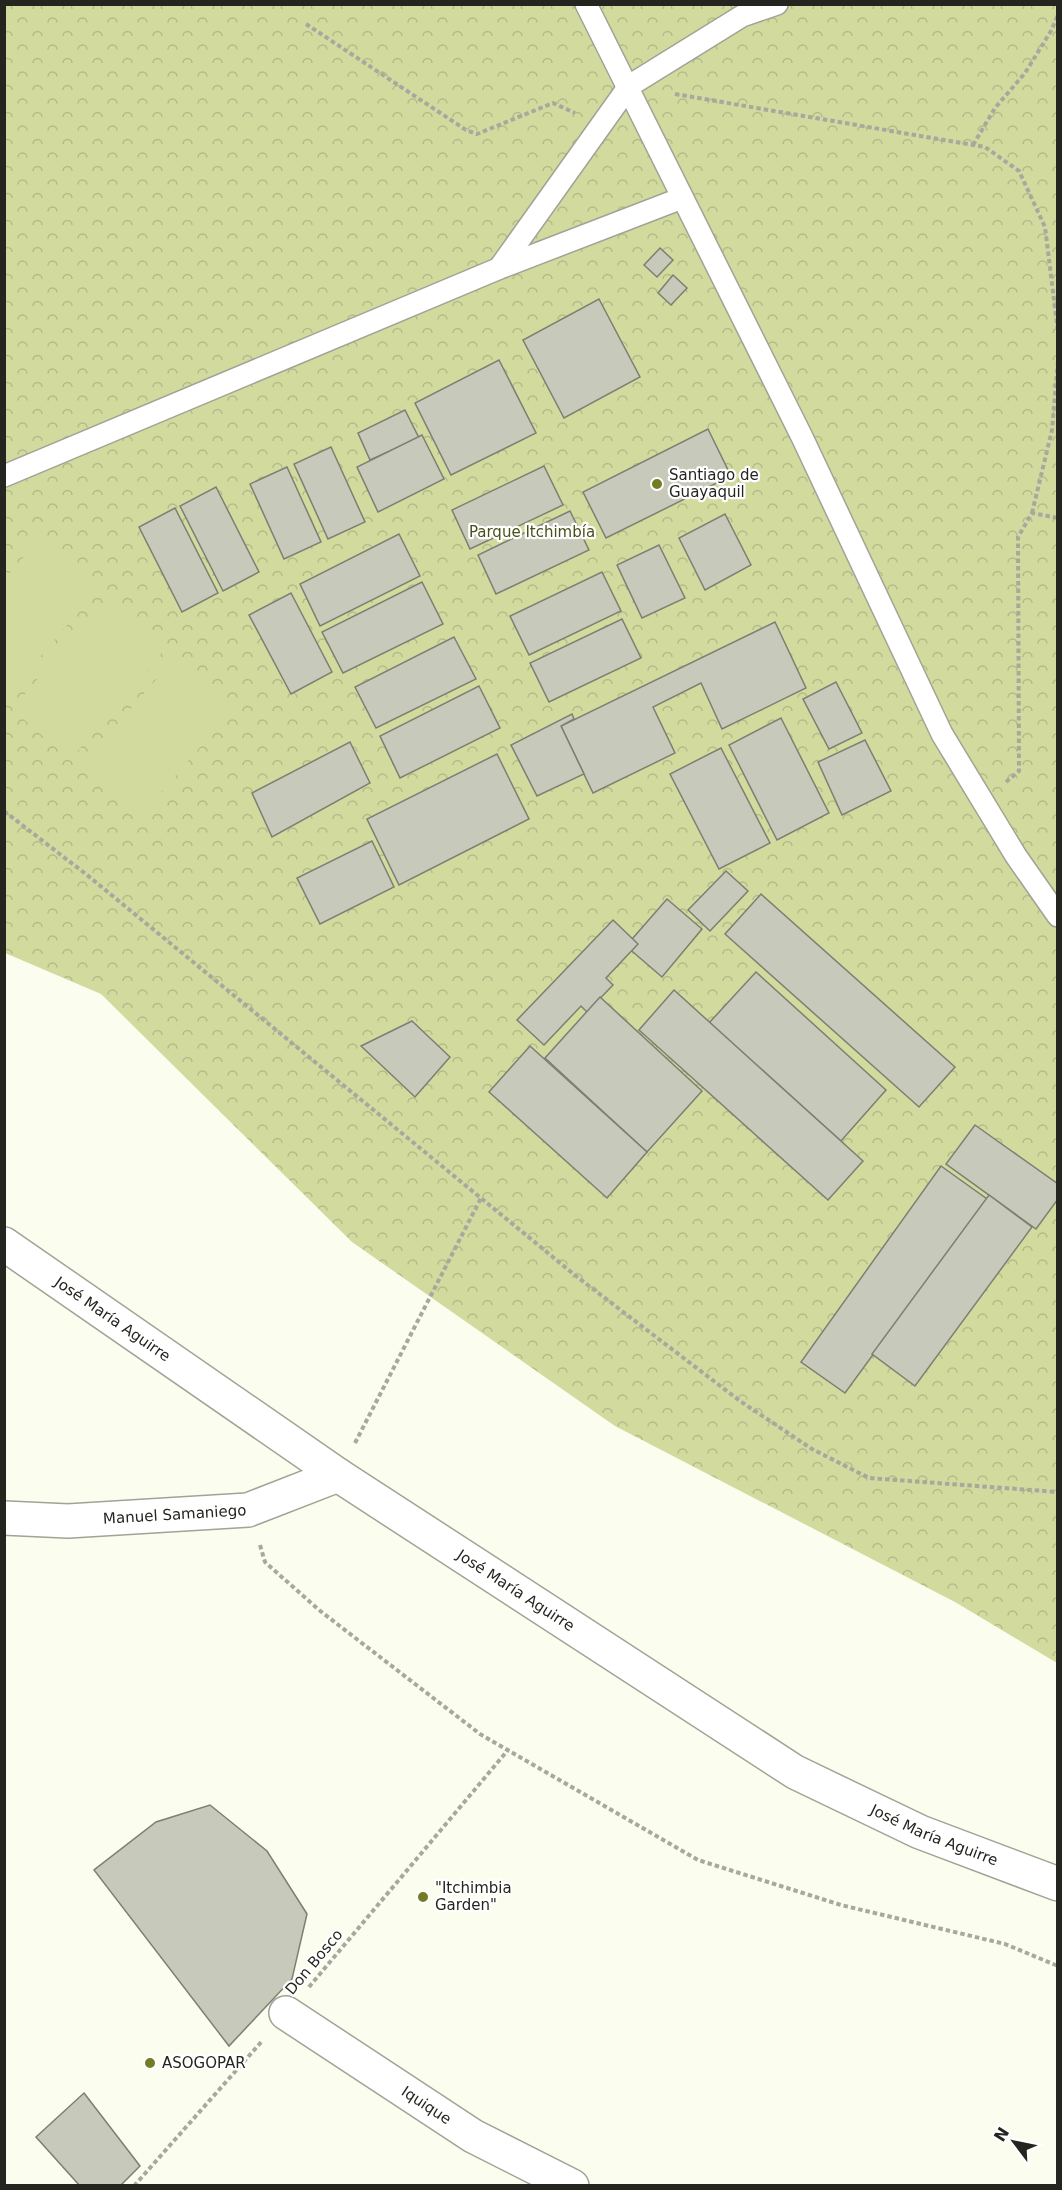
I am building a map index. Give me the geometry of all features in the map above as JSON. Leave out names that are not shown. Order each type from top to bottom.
[{"type":"street","name":"José María Aguirre","points":[[4,1244],[338,1475],[795,1772],[920,1832],[1058,1884]]},
{"type":"street","name":"Manuel Samaniego","points":[[4,1518],[68,1521],[248,1510],[338,1475]]},
{"type":"street","name":"Iquique","points":[[286,2013],[473,2136],[572,2186]]},
{"type":"lane","points":[[586,4],[629,86],[681,198],[802,437],[942,734],[1016,856],[1058,916]]},
{"type":"lane","points":[[500,268],[629,86],[741,16],[777,4]]},
{"type":"lane","points":[[4,476],[500,268],[681,198]]},
{"type":"path","points":[[974,145],[995,108],[1025,73],[1051,31],[1058,15]]},
{"type":"path","points":[[306,24],[466,130],[477,134],[553,102],[600,126]]},
{"type":"path","points":[[629,86],[986,147],[1019,171],[1045,227],[1058,332]]},
{"type":"path","points":[[983,801],[1019,771],[1018,537],[1032,513],[1053,430],[1058,361]]},
{"type":"path","points":[[1032,513],[1058,518]]},
{"type":"path","points":[[4,812],[87,875],[576,1276],[740,1401],[812,1449],[868,1478],[1058,1492]]},
{"type":"path","points":[[338,1475],[481,1198]]},
{"type":"path","points":[[248,1510],[265,1562],[319,1610],[480,1734],[698,1860],[841,1905],[1005,1944],[1058,1966]]},
{"type":"path","name":"Don Bosco","points":[[134,2186],[286,2013],[508,1749]]},
{"type":"green space","name":"Parque Itchimbía","points":[[5,5],[1057,5],[1057,1663],[955,1602],[615,1426],[352,1242],[101,994],[5,953]]},
{"type":"green space","points":[[38,540],[97,590],[5,698],[5,579]]},
{"type":"green space","points":[[106,599],[164,650],[70,760],[12,709]]},
{"type":"green space","points":[[174,659],[233,709],[138,819],[79,768]]},
{"type":"building","points":[[660,248],[673,260],[657,277],[644,265]]},
{"type":"building","points":[[673,275],[687,288],[671,305],[658,293]]},
{"type":"building","points":[[599,299],[640,377],[564,418],[523,340]]},
{"type":"building","points":[[499,360],[536,433],[451,475],[415,403]]},
{"type":"building","points":[[405,410],[419,438],[370,460],[358,433]]},
{"type":"building","name":"Santiago de Guayaquil","points":[[708,429],[731,476],[606,538],[583,492]]},
{"type":"building","points":[[422,435],[444,479],[378,512],[357,467]]},
{"type":"building","points":[[331,447],[365,522],[328,539],[294,464]]},
{"type":"building","points":[[544,466],[563,505],[470,549],[452,510]]},
{"type":"building","points":[[287,467],[321,542],[284,559],[250,484]]},
{"type":"building","points":[[216,487],[259,572],[223,591],[180,506]]},
{"type":"building","points":[[175,508],[218,593],[182,612],[139,527]]},
{"type":"building","points":[[570,511],[589,550],[496,594],[478,555]]},
{"type":"building","name":"Santiago de Guayaquil","points":[[725,514],[751,565],[705,590],[679,538]]},
{"type":"building","points":[[399,534],[420,576],[320,626],[300,584]]},
{"type":"building","name":"Santiago de Guayaquil","points":[[659,545],[685,598],[642,618],[617,565]]},
{"type":"building","points":[[602,572],[621,611],[529,655],[510,616]]},
{"type":"building","points":[[422,582],[443,624],[343,673],[322,632]]},
{"type":"building","points":[[291,593],[332,672],[291,694],[249,615]]},
{"type":"building","points":[[622,619],[641,658],[549,702],[530,663]]},
{"type":"building","points":[[775,622],[806,688],[722,729],[701,683],[653,707],[675,753],[593,793],[561,726]]},
{"type":"building","points":[[454,637],[476,679],[376,728],[355,687]]},
{"type":"building","points":[[836,682],[862,733],[829,749],[803,699]]},
{"type":"building","points":[[479,686],[500,728],[400,778],[380,736]]},
{"type":"building","points":[[572,714],[574,719],[561,726],[584,774],[537,796],[511,745]]},
{"type":"building","points":[[781,718],[829,813],[777,840],[729,745]]},
{"type":"building","points":[[865,740],[891,791],[842,815],[818,762]]},
{"type":"building","points":[[350,742],[370,783],[272,837],[252,793]]},
{"type":"building","points":[[721,748],[770,843],[719,869],[670,774]]},
{"type":"building","points":[[497,754],[529,819],[399,885],[367,819]]},
{"type":"building","points":[[372,841],[394,887],[320,924],[297,878]]},
{"type":"building","points":[[726,871],[748,891],[710,931],[688,910]]},
{"type":"building","points":[[761,894],[955,1067],[919,1107],[725,934]]},
{"type":"building","points":[[667,899],[702,929],[662,977],[626,946]]},
{"type":"building","points":[[613,920],[638,944],[606,978],[613,985],[587,1012],[581,1006],[544,1045],[517,1020]]},
{"type":"building","points":[[756,972],[886,1090],[841,1141],[709,1023]]},
{"type":"building","points":[[674,990],[863,1161],[828,1200],[639,1030]]},
{"type":"building","points":[[600,997],[702,1091],[647,1152],[545,1058]]},
{"type":"building","points":[[412,1021],[450,1057],[415,1097],[361,1046]]},
{"type":"building","points":[[530,1046],[647,1152],[607,1198],[489,1092]]},
{"type":"building","points":[[975,1125],[1058,1184],[1058,1199],[1036,1229],[946,1164]]},
{"type":"building","points":[[941,1166],[987,1199],[845,1393],[801,1362]]},
{"type":"building","points":[[989,1195],[1032,1227],[915,1386],[872,1354]]},
{"type":"building","points":[[210,1805],[267,1851],[307,1914],[292,1979],[229,2046],[94,1870],[156,1822]]},
{"type":"building","points":[[84,2093],[140,2166],[120,2186],[80,2186],[36,2137]]},
{"type":"place","name":"Santiago de Guayaquil","points":[[657,484]]},
{"type":"place","name":"\"Itchimbia Garden\"","points":[[423,1897]]},
{"type":"place","name":"ASOGOPAR","points":[[150,2063]]}]
